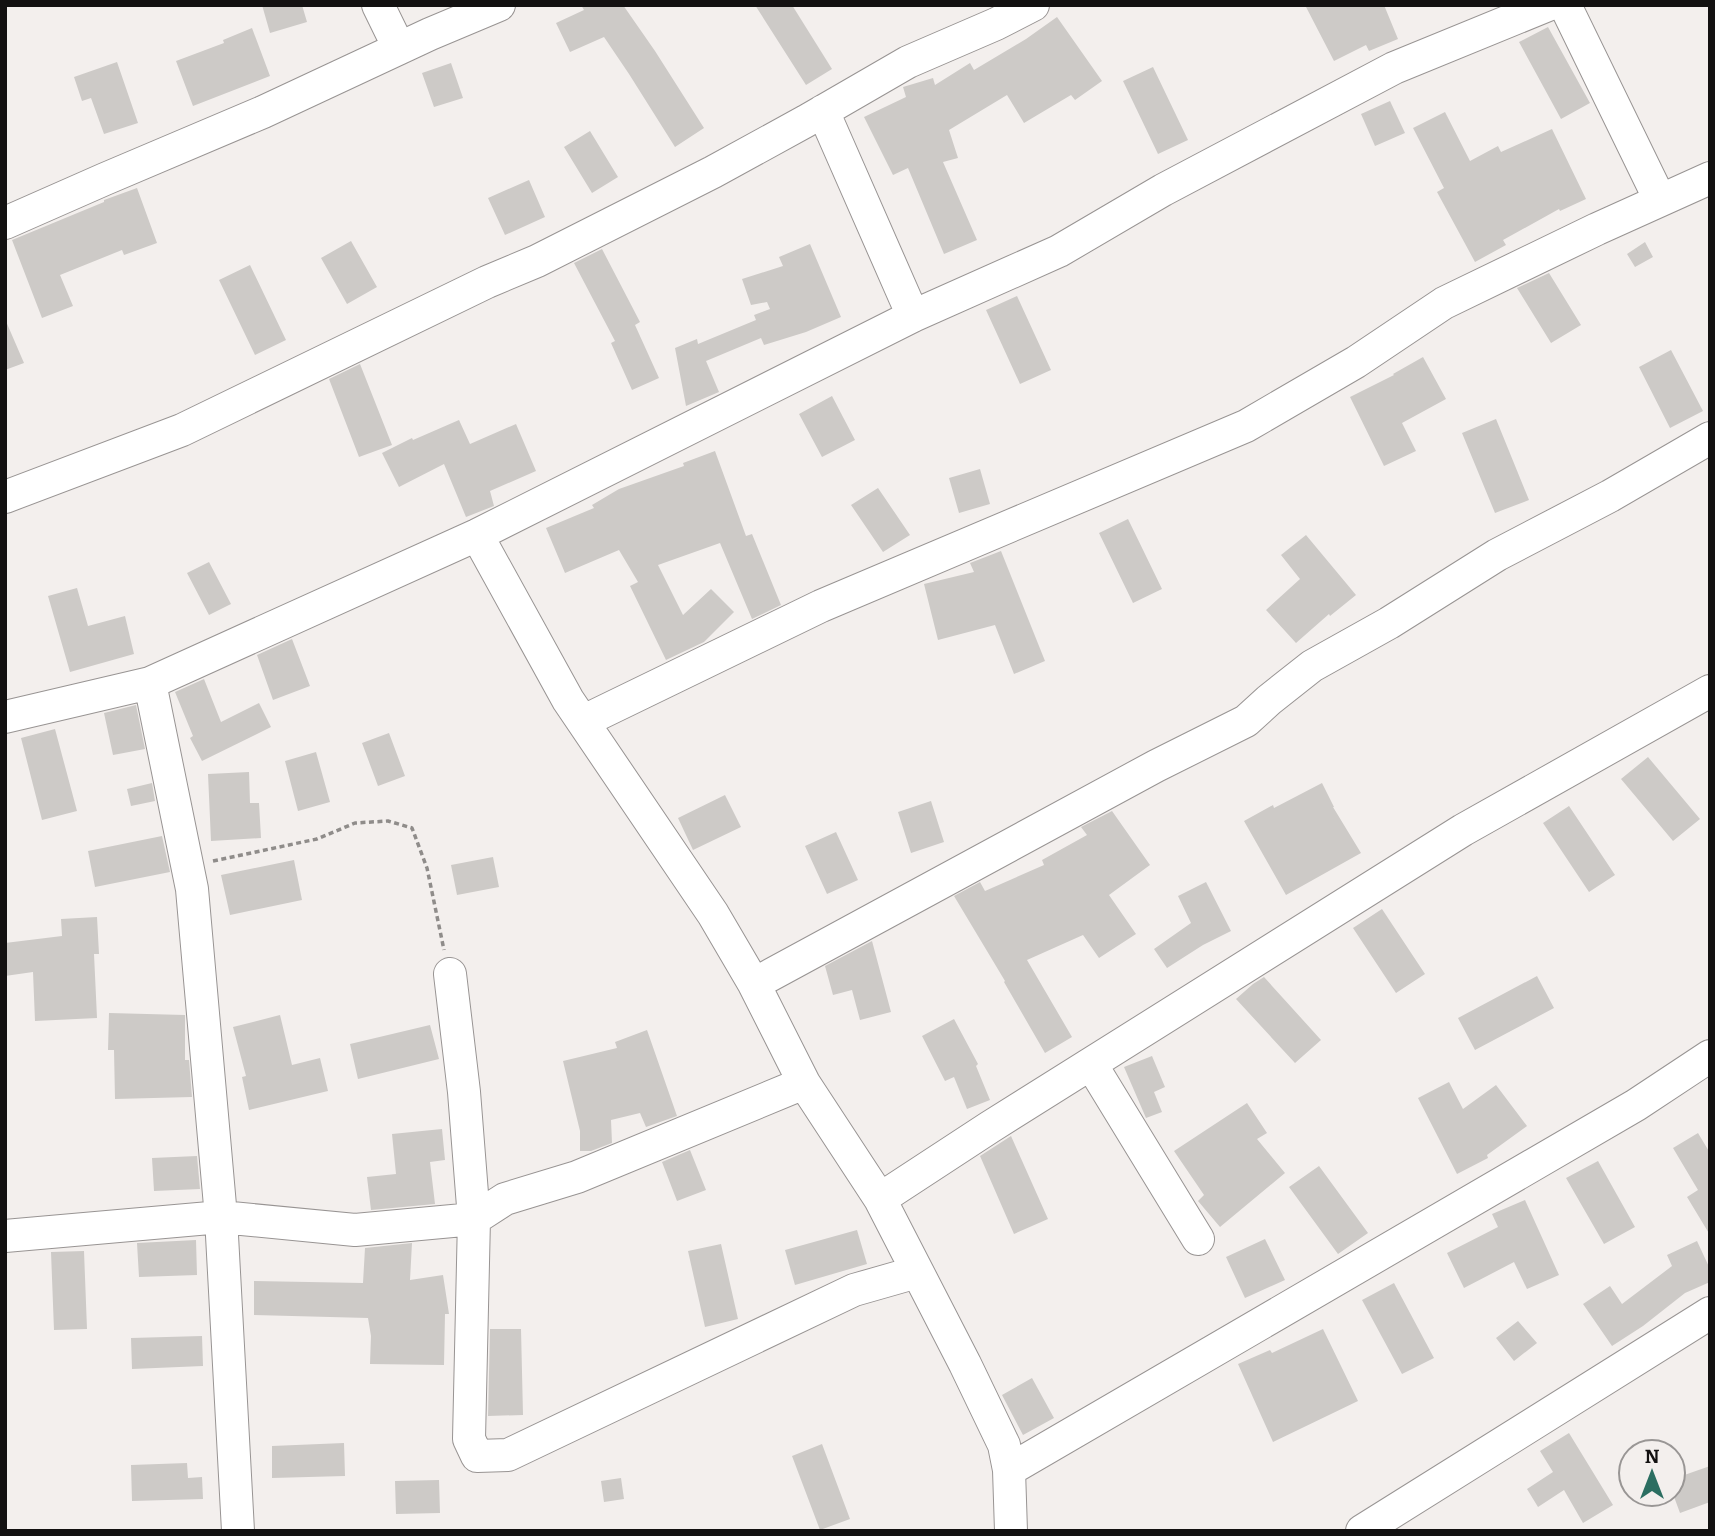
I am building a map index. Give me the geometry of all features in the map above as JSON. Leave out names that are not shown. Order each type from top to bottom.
[{"type":"street","points":[[378,5],[399,48]]},
{"type":"street","points":[[5,223],[263,112],[399,48],[499,5]]},
{"type":"street","points":[[5,497],[182,430],[488,282],[537,261],[713,172],[908,62],[1033,5]]},
{"type":"street","points":[[5,717],[150,683],[477,534],[913,316],[1059,251],[1163,190],[1394,68],[1480,18],[1548,5]]},
{"type":"street","points":[[1565,5],[1660,200]]},
{"type":"street","points":[[823,111],[913,316]]},
{"type":"street","points":[[584,721],[821,606],[1246,426],[1356,362],[1444,303],[1710,178]]},
{"type":"street","points":[[754,984],[1156,766],[1247,720],[1312,666],[1389,624],[1497,555],[1610,496],[1710,438]]},
{"type":"street","points":[[477,534],[568,700],[713,914],[754,984],[804,1083],[880,1199],[1004,1445],[1009,1470],[1011,1531]]},
{"type":"street","points":[[150,683],[192,889],[221,1217],[239,1531]]},
{"type":"street","points":[[880,1199],[1463,830],[1710,691]]},
{"type":"street","points":[[450,974],[464,1092],[474,1219],[469,1439],[477,1456],[508,1455],[854,1290],[917,1272]]},
{"type":"street","points":[[1009,1470],[1636,1105],[1710,1056]]},
{"type":"street","points":[[1091,1064],[1198,1239]]},
{"type":"street","points":[[5,1236],[221,1217],[355,1230],[474,1219],[505,1199],[577,1177],[804,1083]]},
{"type":"street","points":[[1362,1531],[1710,1313]]},
{"type":"path","points":[[187,867],[317,839],[355,823],[388,821],[412,828],[427,868],[450,974]]},
{"type":"building","points":[[262,5],[302,5],[307,22],[270,33]]},
{"type":"building","points":[[581,5],[623,5],[704,128],[675,147],[604,37],[570,52],[556,23],[584,10]]},
{"type":"building","points":[[755,5],[792,5],[832,69],[806,85]]},
{"type":"building","points":[[1305,5],[1384,5],[1398,39],[1369,51],[1366,45],[1334,61]]},
{"type":"building","points":[[1057,17],[1102,81],[1075,100],[1071,95],[1024,123],[1007,95],[949,130],[958,158],[943,162],[977,240],[944,254],[908,168],[893,175],[864,117],[906,97],[903,87],[933,78],[935,85],[970,63],[974,70]]},
{"type":"building","points":[[1548,27],[1590,103],[1561,119],[1519,42]]},
{"type":"building","points":[[252,28],[270,76],[193,106],[176,61],[224,43],[223,40]]},
{"type":"building","points":[[117,62],[138,123],[104,134],[91,98],[82,101],[74,77]]},
{"type":"building","points":[[451,63],[463,98],[434,107],[422,73]]},
{"type":"building","points":[[1153,67],[1188,140],[1158,154],[1123,81]]},
{"type":"building","points":[[1390,101],[1405,133],[1375,146],[1361,114]]},
{"type":"building","points":[[1445,112],[1470,161],[1498,146],[1501,152],[1552,129],[1586,199],[1560,211],[1559,209],[1503,240],[1506,245],[1475,262],[1437,192],[1444,188],[1413,128]]},
{"type":"building","points":[[590,131],[618,177],[592,193],[564,147]]},
{"type":"building","points":[[529,180],[545,217],[505,235],[488,198]]},
{"type":"building","points":[[137,188],[157,243],[124,255],[122,250],[60,275],[73,306],[42,318],[12,240]]},
{"type":"building","points":[[351,241],[377,287],[347,304],[321,258]]},
{"type":"building","points":[[1645,242],[1653,257],[1635,267],[1627,254]]},
{"type":"building","points":[[810,244],[841,317],[806,332],[764,345],[761,338],[706,361],[719,392],[686,406],[675,348],[697,339],[698,344],[756,320],[754,315],[770,309],[767,302],[751,305],[742,279],[783,266],[779,257]]},
{"type":"building","points":[[602,249],[640,322],[635,325],[659,378],[632,390],[611,343],[615,341],[574,263]]},
{"type":"building","points":[[250,265],[286,340],[255,355],[219,280]]},
{"type":"building","points":[[1549,273],[1581,325],[1551,343],[1517,288]]},
{"type":"building","points":[[1017,296],[1051,370],[1020,384],[986,310]]},
{"type":"building","points":[[5,319],[24,363],[5,370]]},
{"type":"building","points":[[1671,350],[1703,411],[1670,428],[1639,367]]},
{"type":"building","points":[[1423,357],[1446,399],[1402,423],[1416,451],[1384,466],[1350,397]]},
{"type":"building","points":[[360,364],[392,445],[359,457],[329,379]]},
{"type":"building","points":[[832,396],[855,440],[822,457],[799,414]]},
{"type":"building","points":[[1496,419],[1529,500],[1495,513],[1462,433]]},
{"type":"building","points":[[459,420],[470,444],[516,424],[536,471],[490,491],[494,506],[466,517],[444,464],[399,487],[382,453]]},
{"type":"building","points":[[715,451],[746,536],[752,534],[781,605],[752,619],[720,543],[658,565],[683,615],[711,589],[734,612],[704,642],[666,660],[630,586],[638,582],[619,550],[565,573],[546,528],[594,508],[592,505],[619,489],[684,466],[683,463]]},
{"type":"building","points":[[980,469],[990,504],[959,513],[949,478]]},
{"type":"building","points":[[878,488],[910,535],[883,552],[851,505]]},
{"type":"building","points":[[1128,519],[1162,589],[1133,603],[1099,533]]},
{"type":"building","points":[[1306,535],[1356,595],[1296,643],[1266,610],[1300,579],[1281,555]]},
{"type":"building","points":[[1001,551],[1045,661],[1014,674],[995,625],[938,640],[924,584],[974,572],[970,563]]},
{"type":"building","points":[[209,562],[231,604],[209,615],[187,573]]},
{"type":"building","points":[[77,588],[88,626],[125,616],[134,654],[70,672],[48,596]]},
{"type":"building","points":[[292,639],[310,686],[273,700],[257,655]]},
{"type":"building","points":[[204,679],[221,722],[259,703],[271,727],[202,761],[190,738],[193,736],[175,692]]},
{"type":"building","points":[[136,705],[145,749],[113,755],[104,713]]},
{"type":"building","points":[[55,729],[77,811],[42,820],[21,738]]},
{"type":"building","points":[[389,733],[405,776],[378,786],[362,743]]},
{"type":"building","points":[[316,752],[330,802],[298,811],[285,761]]},
{"type":"building","points":[[1648,757],[1700,819],[1673,841],[1621,779]]},
{"type":"building","points":[[249,772],[250,803],[259,803],[261,838],[211,841],[208,774]]},
{"type":"building","points":[[152,783],[155,801],[131,806],[127,789]]},
{"type":"building","points":[[1322,783],[1361,853],[1286,895],[1244,821]]},
{"type":"building","points":[[725,795],[741,827],[693,850],[678,818]]},
{"type":"building","points":[[931,801],[944,842],[911,853],[898,812]]},
{"type":"building","points":[[1569,806],[1615,875],[1589,892],[1543,823]]},
{"type":"building","points":[[1112,811],[1150,865],[1109,895],[1136,934],[1099,958],[1083,935],[1027,960],[1072,1037],[1045,1053],[954,896],[980,882],[985,891],[1044,865],[1042,860],[1087,835],[1081,827]]},
{"type":"building","points":[[836,832],[858,880],[827,894],[805,846]]},
{"type":"building","points":[[162,836],[170,872],[95,887],[88,851]]},
{"type":"building","points":[[493,857],[499,887],[457,895],[451,865]]},
{"type":"building","points":[[294,860],[302,900],[230,915],[221,875]]},
{"type":"building","points":[[1206,882],[1231,931],[1167,968],[1154,949],[1191,923],[1178,896]]},
{"type":"building","points":[[1382,909],[1425,974],[1396,993],[1353,928]]},
{"type":"building","points":[[97,917],[99,954],[94,954],[97,1018],[35,1021],[33,972],[5,976],[5,943],[62,936],[61,919]]},
{"type":"building","points":[[872,941],[891,1012],[860,1020],[852,990],[833,995],[825,966]]},
{"type":"building","points":[[1537,976],[1554,1008],[1475,1050],[1458,1018]]},
{"type":"building","points":[[1264,977],[1321,1040],[1295,1063],[1236,999]]},
{"type":"building","points":[[109,1013],[185,1015],[185,1060],[189,1060],[192,1097],[115,1099],[114,1050],[108,1050]]},
{"type":"building","points":[[280,1015],[292,1065],[320,1058],[328,1091],[249,1110],[242,1077],[246,1076],[233,1027]]},
{"type":"building","points":[[954,1019],[978,1064],[976,1066],[990,1100],[967,1109],[954,1077],[945,1081],[922,1036]]},
{"type":"building","points":[[430,1025],[439,1059],[358,1079],[350,1044]]},
{"type":"building","points":[[647,1030],[677,1116],[646,1127],[640,1113],[611,1120],[612,1143],[591,1151],[580,1151],[580,1131],[563,1061],[617,1048],[615,1042]]},
{"type":"building","points":[[1152,1056],[1165,1087],[1154,1092],[1162,1112],[1146,1118],[1124,1067]]},
{"type":"building","points":[[1449,1082],[1463,1109],[1496,1085],[1527,1126],[1487,1155],[1488,1158],[1457,1174],[1418,1098]]},
{"type":"building","points":[[1247,1103],[1267,1133],[1257,1139],[1285,1173],[1220,1227],[1198,1201],[1204,1195],[1174,1151]]},
{"type":"building","points":[[442,1129],[445,1160],[430,1162],[435,1204],[371,1210],[367,1177],[396,1174],[392,1134]]},
{"type":"building","points":[[1698,1133],[1710,1153],[1710,1235],[1687,1197],[1698,1190],[1673,1148]]},
{"type":"building","points":[[1011,1136],[1048,1219],[1014,1234],[980,1156]]},
{"type":"building","points":[[690,1150],[706,1190],[677,1201],[662,1162]]},
{"type":"building","points":[[197,1156],[200,1189],[154,1191],[152,1158]]},
{"type":"building","points":[[1598,1161],[1635,1227],[1604,1244],[1566,1178]]},
{"type":"building","points":[[1319,1166],[1368,1233],[1338,1254],[1289,1187]]},
{"type":"building","points":[[1525,1200],[1559,1275],[1527,1289],[1514,1262],[1464,1288],[1447,1253],[1498,1227],[1492,1214]]},
{"type":"building","points":[[857,1230],[867,1264],[795,1285],[785,1250]]},
{"type":"building","points":[[1265,1239],[1285,1280],[1245,1298],[1226,1257]]},
{"type":"building","points":[[196,1240],[197,1275],[139,1277],[137,1243]]},
{"type":"building","points":[[1697,1241],[1710,1269],[1710,1282],[1685,1293],[1612,1346],[1583,1304],[1610,1286],[1622,1304],[1672,1266],[1667,1255]]},
{"type":"building","points":[[412,1243],[410,1280],[443,1275],[449,1314],[445,1314],[444,1365],[370,1364],[371,1336],[368,1318],[254,1315],[254,1281],[363,1283],[365,1248]]},
{"type":"building","points":[[721,1244],[738,1319],[705,1327],[688,1251]]},
{"type":"building","points":[[84,1251],[87,1329],[54,1330],[51,1252]]},
{"type":"building","points":[[1394,1283],[1434,1358],[1402,1374],[1362,1300]]},
{"type":"building","points":[[1518,1321],[1537,1343],[1514,1361],[1496,1338]]},
{"type":"building","points":[[490,1329],[521,1329],[523,1415],[488,1416]]},
{"type":"building","points":[[1323,1329],[1358,1401],[1273,1442],[1238,1364],[1270,1350],[1272,1353]]},
{"type":"building","points":[[202,1336],[203,1366],[132,1369],[131,1338]]},
{"type":"building","points":[[1032,1378],[1054,1418],[1023,1435],[1002,1395]]},
{"type":"building","points":[[1569,1433],[1613,1505],[1583,1523],[1564,1490],[1538,1507],[1527,1489],[1553,1472],[1540,1451]]},
{"type":"building","points":[[344,1443],[345,1476],[272,1478],[272,1446]]},
{"type":"building","points":[[822,1444],[850,1519],[820,1530],[792,1456]]},
{"type":"building","points":[[187,1463],[188,1478],[202,1477],[203,1499],[132,1501],[131,1465]]},
{"type":"building","points":[[1710,1466],[1710,1502],[1680,1513],[1678,1508],[1687,1508],[1687,1474]]},
{"type":"building","points":[[621,1478],[624,1499],[604,1502],[601,1481]]},
{"type":"building","points":[[439,1480],[440,1513],[396,1514],[395,1481]]}]
